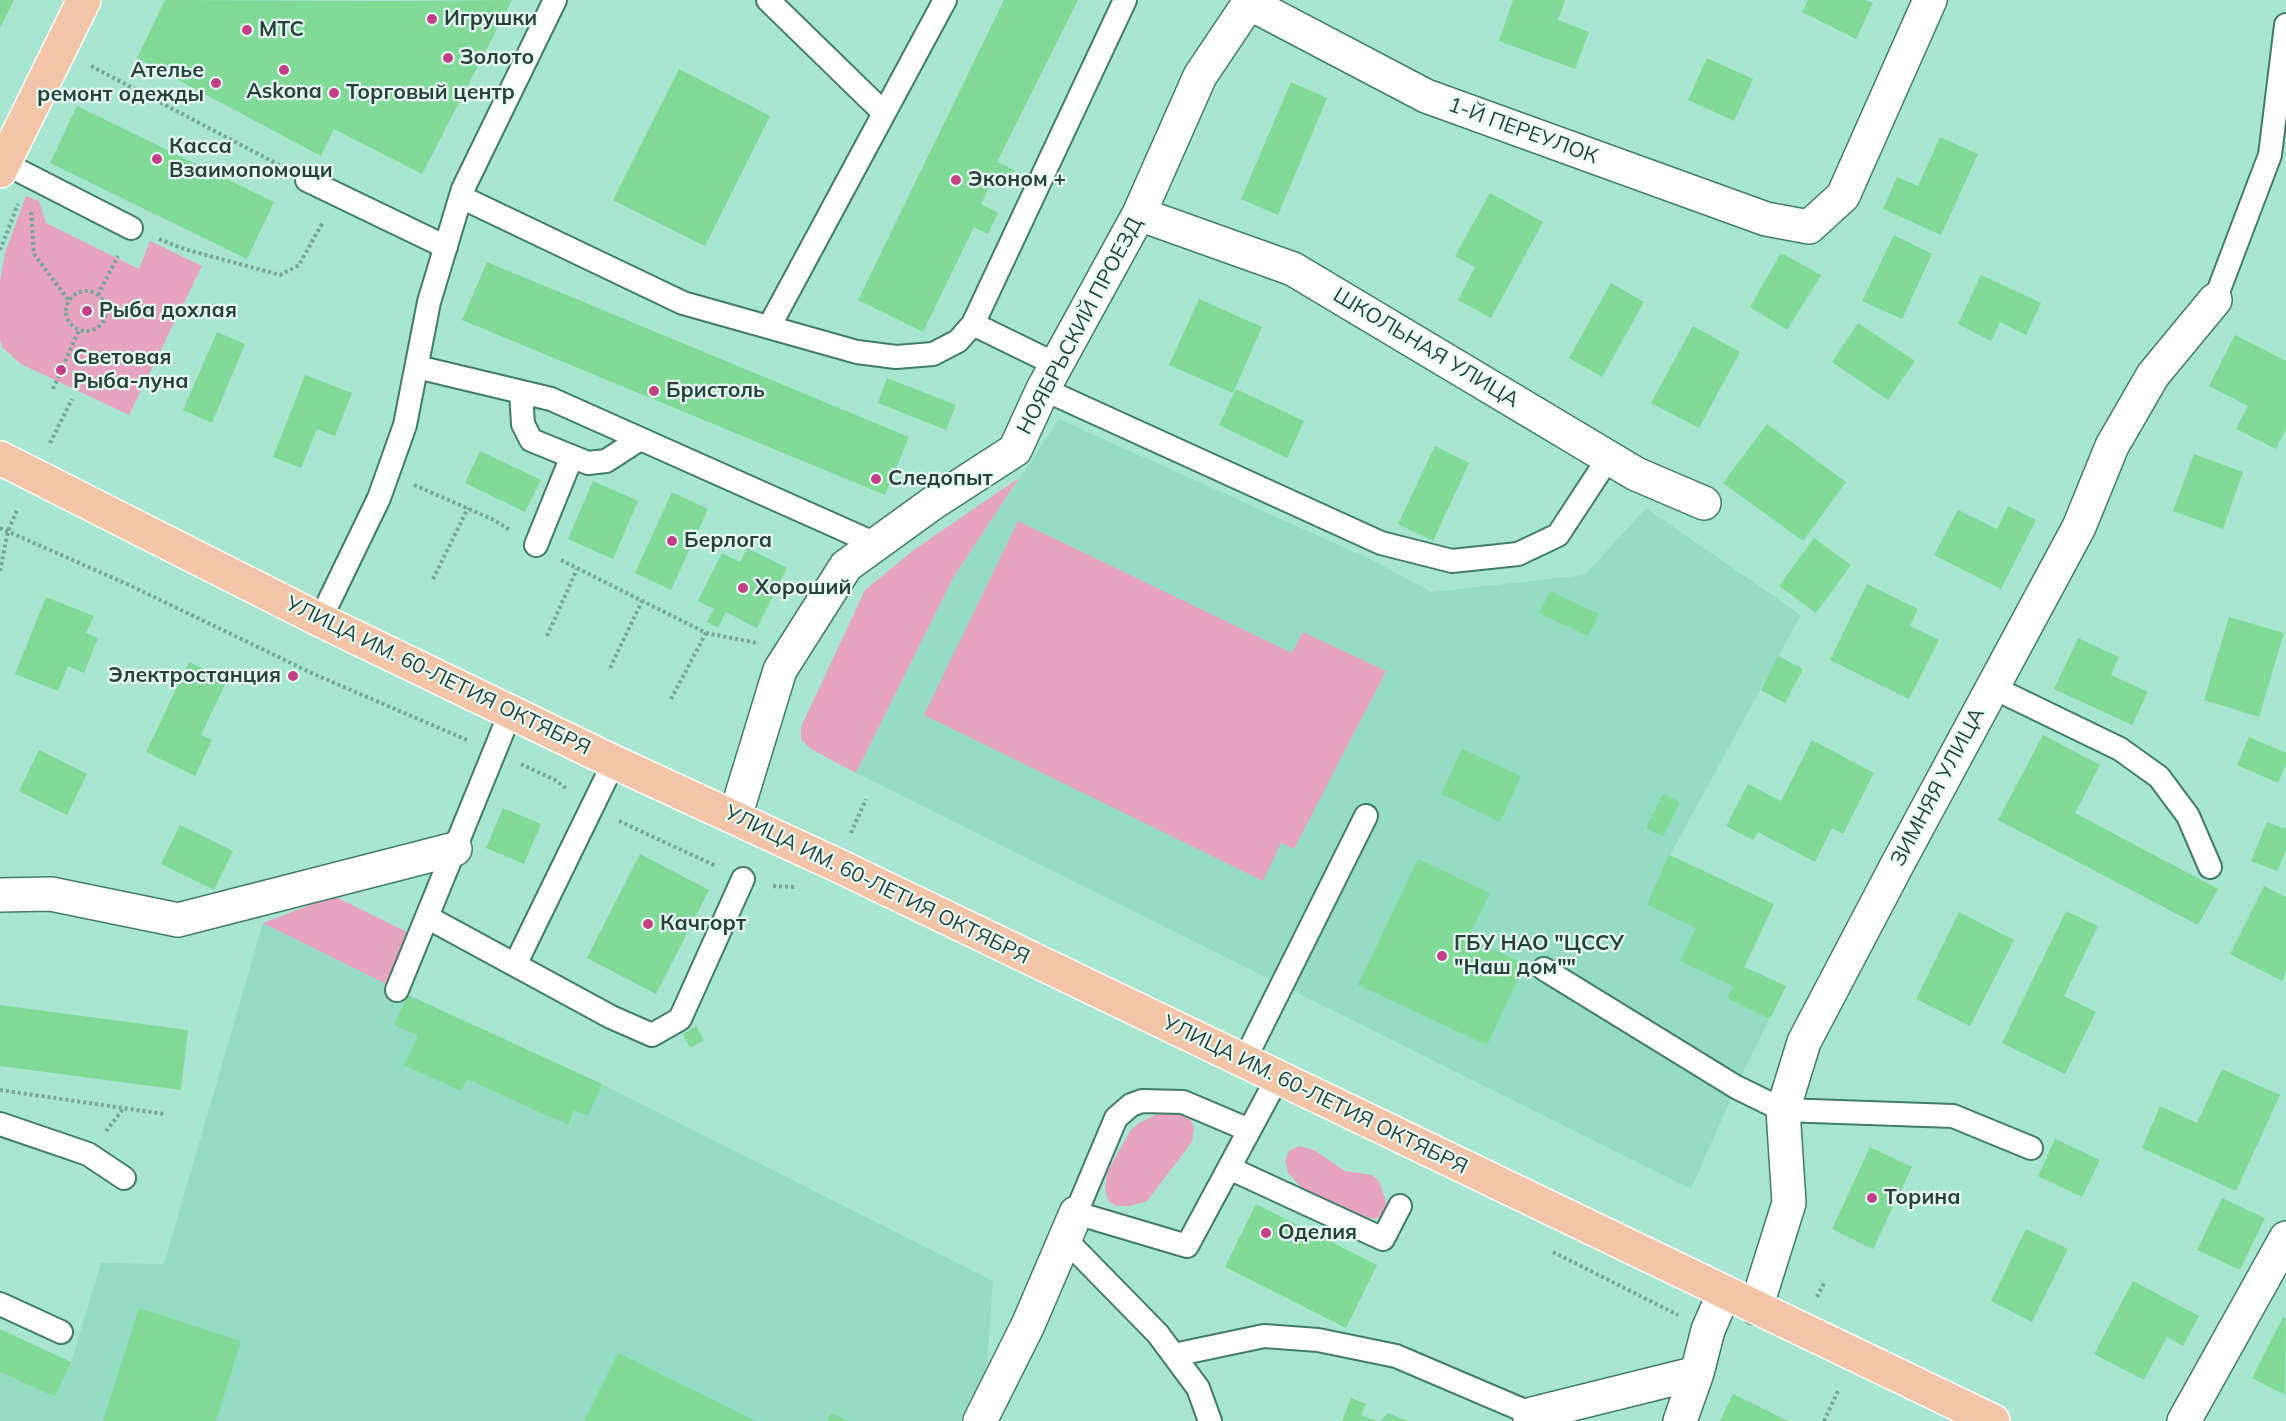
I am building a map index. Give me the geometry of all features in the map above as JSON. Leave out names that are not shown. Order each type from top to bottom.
[{"type":"main road","points":[[11,170],[84,0]]},
{"type":"main road","name":"УЛИЦА ИМ. 60-ЛЕТИЯ ОКТЯБРЯ","points":[[0,458],[320,620],[614,762],[735,816],[1993,1421]]},
{"type":"street","name":"1-Й ПЕРЕУЛОК","points":[[1250,2],[1426,96],[1766,219],[1809,227],[1843,196],[1930,0]]},
{"type":"street","name":"НОЯБРЬСКИЙ ПРОЕЗД","points":[[735,816],[780,670],[846,566],[933,503],[1015,450],[1050,377],[1139,214],[1200,76],[1250,2]]},
{"type":"street","name":"ШКОЛЬНАЯ УЛИЦА","points":[[1139,214],[1293,269],[1636,474],[1704,503]]},
{"type":"street","name":"ЗИМНЯЯ УЛИЦА","points":[[1756,1308],[1789,1203],[1783,1110],[1804,1042],[2079,526],[2112,446],[2153,375],[2215,300]]},
{"type":"street","points":[[0,895],[51,894],[178,920],[455,849]]},
{"type":"street","points":[[980,1421],[1028,1325],[1071,1226]]},
{"type":"street","points":[[2184,1421],[2286,1238]]},
{"type":"street","points":[[1680,1421],[1697,1373],[1708,1330],[1724,1293]]},
{"type":"street","points":[[1531,1418],[1697,1373]]},
{"type":"lane","points":[[320,620],[378,498],[405,425],[429,302],[461,196],[555,0]]},
{"type":"lane","points":[[768,0],[884,113]]},
{"type":"lane","points":[[769,327],[945,0]]},
{"type":"lane","points":[[461,196],[683,303],[857,352],[896,357],[933,354],[958,341],[973,324],[1125,0]]},
{"type":"lane","points":[[2215,300],[2270,155],[2286,26]]},
{"type":"lane","points":[[11,170],[131,228]]},
{"type":"lane","points":[[307,180],[446,247]]},
{"type":"lane","points":[[973,324],[1050,377],[1381,543],[1452,561],[1518,554],[1558,535],[1609,457]]},
{"type":"lane","points":[[417,368],[551,399],[876,544]]},
{"type":"lane","points":[[522,392],[523,424],[531,440],[588,463],[606,461],[640,439]]},
{"type":"lane","points":[[536,545],[568,466],[568,455]]},
{"type":"lane","points":[[1992,687],[2120,749],[2159,777],[2188,816],[2210,867]]},
{"type":"lane","points":[[397,990],[511,711]]},
{"type":"lane","points":[[515,965],[614,762]]},
{"type":"lane","points":[[1244,1061],[1366,816]]},
{"type":"lane","points":[[427,917],[611,1017],[652,1035],[680,1019],[743,879]]},
{"type":"lane","points":[[1544,969],[1736,1086],[1783,1110],[1953,1116],[2031,1148]]},
{"type":"lane","points":[[1071,1226],[1187,1246],[1278,1077]]},
{"type":"lane","points":[[1071,1226],[1116,1118],[1131,1105],[1142,1101],[1183,1102],[1249,1130]]},
{"type":"lane","points":[[0,1124],[88,1154],[124,1178]]},
{"type":"lane","points":[[1229,1168],[1383,1239],[1401,1206]]},
{"type":"lane","points":[[1071,1226],[1158,1334],[1198,1388],[1210,1421]]},
{"type":"lane","points":[[0,1304],[61,1332]]},
{"type":"lane","points":[[1174,1356],[1264,1335],[1318,1340],[1396,1356],[1531,1418]]},
{"type":"path","points":[[91,66],[307,180]]},
{"type":"path","points":[[0,250],[11,170]]},
{"type":"path","points":[[11,170],[34,254],[69,301]]},
{"type":"path","points":[[98,295],[131,228],[184,249],[280,275],[298,265],[338,195]]},
{"type":"path","points":[[86,291],[98,295],[105,306],[105,318],[102,324],[92,331],[79,330],[66,315],[69,301],[73,296],[86,291]]},
{"type":"path","points":[[52,389],[79,330]]},
{"type":"path","points":[[47,449],[72,399]]},
{"type":"path","points":[[387,474],[492,519],[577,569],[706,633],[793,649]]},
{"type":"path","points":[[0,571],[8,531],[18,508]]},
{"type":"path","points":[[434,579],[468,508]]},
{"type":"path","points":[[0,528],[128,584],[316,675],[555,780],[591,808],[758,886],[795,887],[804,891]]},
{"type":"path","points":[[547,636],[577,569]]},
{"type":"path","points":[[610,668],[642,601]]},
{"type":"path","points":[[671,699],[706,633]]},
{"type":"path","points":[[850,836],[867,799]]},
{"type":"path","points":[[0,1090],[164,1114]]},
{"type":"path","points":[[1553,1252],[1708,1330]]},
{"type":"path","points":[[1813,1306],[1824,1282]]},
{"type":"path","points":[[1824,1421],[1838,1391]]},
{"type":"shaded area","points":[[26,196],[39,201],[46,223],[139,269],[150,241],[202,266],[129,415],[21,364],[2,347],[0,281],[5,253]]},
{"type":"shaded area","points":[[1059,419],[1372,560],[1432,592],[1585,575],[1646,508],[1801,615],[1670,855],[1774,904],[1745,967],[1786,986],[1736,1087],[1691,1189],[856,773],[953,578]]},
{"type":"shaded area","points":[[1019,478],[953,578],[856,773],[811,749],[801,739],[801,727],[865,590],[915,549]]},
{"type":"shaded area","points":[[1018,521],[1292,653],[1303,632],[1386,671],[1294,849],[1281,843],[1263,881],[924,715]]},
{"type":"shaded area","points":[[334,896],[411,934],[388,985],[263,923]]},
{"type":"shaded area","points":[[263,923],[408,995],[602,1084],[993,1281],[987,1366],[960,1421],[0,1421],[0,1372],[55,1397],[71,1362],[101,1263],[164,1264]]},
{"type":"shaded area","points":[[1159,1113],[1179,1113],[1191,1120],[1194,1128],[1192,1142],[1147,1201],[1130,1206],[1117,1206],[1109,1202],[1105,1189],[1107,1173],[1130,1131],[1139,1123]]},
{"type":"shaded area","points":[[1299,1146],[1314,1150],[1345,1171],[1372,1175],[1379,1181],[1386,1201],[1385,1215],[1375,1219],[1360,1216],[1338,1208],[1302,1188],[1288,1173],[1285,1160],[1289,1151]]},
{"type":"building","points":[[0,0],[14,0],[0,28]]},
{"type":"building","name":"Торговый центр","points":[[165,0],[512,0],[422,174],[334,129],[321,156],[137,58]]},
{"type":"building","points":[[1004,0],[1078,0],[997,162],[1014,170],[1009,180],[996,174],[981,204],[998,213],[988,234],[974,227],[923,332],[858,300]]},
{"type":"building","points":[[1513,0],[1565,0],[1558,20],[1589,32],[1575,69],[1499,41]]},
{"type":"building","points":[[1808,0],[1866,0],[1873,3],[1856,39],[1802,12]]},
{"type":"building","points":[[1707,58],[1753,79],[1734,121],[1688,100]]},
{"type":"building","points":[[679,69],[770,116],[705,246],[613,200]]},
{"type":"building","points":[[1291,82],[1327,98],[1278,215],[1241,199]]},
{"type":"building","points":[[77,106],[274,202],[247,259],[50,163]]},
{"type":"building","points":[[1940,137],[1978,154],[1941,235],[1883,209],[1897,177],[1918,186]]},
{"type":"building","points":[[1490,193],[1543,222],[1491,318],[1458,300],[1475,267],[1455,256]]},
{"type":"building","points":[[1894,235],[1932,254],[1902,319],[1862,301]]},
{"type":"building","points":[[1781,253],[1821,275],[1787,330],[1750,307]]},
{"type":"building","points":[[487,262],[909,437],[885,495],[462,320]]},
{"type":"building","points":[[1981,275],[2041,303],[2026,335],[2000,322],[1991,341],[1958,324]]},
{"type":"building","points":[[1611,283],[1644,302],[1602,377],[1569,358]]},
{"type":"building","points":[[1199,299],[1262,327],[1233,393],[1169,365]]},
{"type":"building","points":[[1858,323],[1915,361],[1888,400],[1832,362]]},
{"type":"building","points":[[1693,326],[1740,352],[1699,428],[1651,403]]},
{"type":"building","points":[[217,332],[245,344],[212,423],[183,410]]},
{"type":"building","points":[[2235,335],[2286,361],[2286,429],[2276,449],[2236,429],[2248,406],[2209,386]]},
{"type":"building","points":[[305,375],[352,393],[335,436],[317,429],[301,468],[273,457]]},
{"type":"building","points":[[887,378],[956,405],[946,430],[878,403]]},
{"type":"building","points":[[1236,389],[1304,421],[1287,458],[1219,425]]},
{"type":"building","points":[[1767,424],[1846,482],[1803,541],[1723,483]]},
{"type":"building","points":[[1435,446],[1469,463],[1433,541],[1398,524]]},
{"type":"building","points":[[480,451],[541,480],[525,512],[465,483]]},
{"type":"building","points":[[2194,454],[2243,472],[2223,529],[2173,511]]},
{"type":"building","points":[[593,481],[638,501],[613,559],[568,539]]},
{"type":"building","points":[[672,492],[708,509],[671,590],[635,573]]},
{"type":"building","points":[[2008,506],[2036,520],[2001,589],[1934,555],[1958,510],[1997,529]]},
{"type":"building","points":[[1814,538],[1851,565],[1816,613],[1779,586]]},
{"type":"building","points":[[747,548],[787,568],[757,628],[726,612],[718,628],[707,622],[714,609],[698,601],[722,553],[740,562]]},
{"type":"building","points":[[1867,584],[1918,609],[1910,626],[1939,640],[1909,699],[1830,660]]},
{"type":"building","points":[[1550,591],[1599,614],[1588,636],[1539,613]]},
{"type":"building","points":[[46,597],[94,616],[86,633],[98,638],[84,673],[68,666],[58,691],[15,674]]},
{"type":"building","points":[[2229,617],[2284,633],[2259,717],[2204,700]]},
{"type":"building","points":[[2078,638],[2119,657],[2111,675],[2148,692],[2132,725],[2054,689]]},
{"type":"building","points":[[1778,656],[1803,669],[1785,703],[1761,690]]},
{"type":"building","points":[[189,662],[227,680],[201,735],[212,740],[195,776],[146,752]]},
{"type":"building","points":[[2043,735],[2100,765],[2075,813],[2218,889],[2198,925],[1998,820]]},
{"type":"building","points":[[2249,737],[2286,753],[2286,764],[2278,783],[2237,765]]},
{"type":"building","points":[[1812,740],[1874,773],[1843,834],[1832,828],[1815,862],[1758,832],[1753,840],[1726,826],[1748,784],[1781,801]]},
{"type":"building","points":[[1462,749],[1521,776],[1500,822],[1441,794]]},
{"type":"building","points":[[39,750],[87,774],[67,815],[19,791]]},
{"type":"building","points":[[1663,794],[1680,802],[1663,837],[1646,828]]},
{"type":"building","points":[[503,808],[541,824],[524,864],[486,848]]},
{"type":"building","points":[[2267,822],[2286,829],[2286,850],[2277,871],[2251,861]]},
{"type":"building","points":[[180,825],[233,851],[214,890],[161,864]]},
{"type":"building","points":[[640,854],[709,890],[656,994],[587,958]]},
{"type":"building","points":[[1669,855],[1774,904],[1744,967],[1786,986],[1770,1019],[1727,998],[1733,986],[1680,961],[1696,928],[1647,905]]},
{"type":"building","points":[[1418,859],[1490,893],[1468,938],[1525,964],[1487,1045],[1358,985]]},
{"type":"building","points":[[2264,886],[2286,897],[2286,972],[2282,981],[2230,954]]},
{"type":"building","points":[[2066,911],[2098,926],[2064,996],[2096,1012],[2065,1074],[2002,1043]]},
{"type":"building","points":[[1959,912],[2014,940],[1970,1026],[1916,999]]},
{"type":"building","points":[[408,995],[602,1084],[588,1116],[574,1110],[568,1125],[467,1079],[461,1091],[404,1065],[418,1036],[394,1025]]},
{"type":"building","points":[[0,1005],[188,1030],[181,1090],[0,1066]]},
{"type":"building","points":[[696,1026],[704,1040],[690,1048],[683,1034]]},
{"type":"building","points":[[2222,1069],[2280,1095],[2236,1191],[2142,1148],[2160,1106],[2197,1123]]},
{"type":"building","points":[[2055,1139],[2100,1160],[2082,1197],[2038,1176]]},
{"type":"building","name":"Торина","points":[[1870,1147],[1912,1167],[1873,1249],[1832,1229]]},
{"type":"building","points":[[2222,1198],[2265,1218],[2240,1270],[2197,1250]]},
{"type":"building","points":[[1256,1204],[1377,1265],[1346,1328],[1225,1267]]},
{"type":"building","points":[[2026,1229],[2068,1249],[2032,1322],[1991,1301]]},
{"type":"building","points":[[2133,1281],[2199,1316],[2183,1346],[2167,1337],[2144,1380],[2094,1354]]},
{"type":"building","points":[[139,1308],[241,1341],[216,1421],[103,1421]]},
{"type":"building","points":[[2283,1317],[2286,1318],[2285,1395],[2252,1378]]},
{"type":"building","points":[[0,1329],[71,1362],[55,1397],[0,1372]]},
{"type":"building","points":[[618,1353],[756,1421],[584,1421]]},
{"type":"building","points":[[1733,1394],[1788,1421],[1720,1421]]},
{"type":"building","points":[[1351,1398],[1366,1404],[1361,1415],[1377,1421],[1342,1421]]},
{"type":"building","points":[[831,1413],[848,1421],[827,1421]]},
{"type":"building","points":[[1388,1413],[1408,1421],[1380,1421]]},
{"type":"place","name":"Игрушки","points":[[432,19]]},
{"type":"place","name":"МТС","points":[[247,30]]},
{"type":"place","name":"Золото","points":[[448,58]]},
{"type":"place","name":"Askona","points":[[284,70]]},
{"type":"place","name":"Ателье ремонт одежды","points":[[216,83]]},
{"type":"place","name":"Торговый центр","points":[[334,93]]},
{"type":"place","name":"Касса Взаимопомощи","points":[[157,159]]},
{"type":"place","name":"Эконом +","points":[[956,180]]},
{"type":"place","name":"Рыба дохлая","points":[[87,311]]},
{"type":"place","name":"Световая Рыба-луна","points":[[61,370]]},
{"type":"place","name":"Бристоль","points":[[654,391]]},
{"type":"place","name":"Следопыт","points":[[876,479]]},
{"type":"place","name":"Берлога","points":[[672,541]]},
{"type":"place","name":"Хороший","points":[[743,588]]},
{"type":"place","name":"Электростанция","points":[[293,676]]},
{"type":"place","name":"Качгорт","points":[[648,924]]},
{"type":"place","name":"ГБУ НАО \"ЦССУ \"Наш дом\"\"","points":[[1442,956]]},
{"type":"place","name":"Торина","points":[[1872,1198]]},
{"type":"place","name":"Оделия","points":[[1266,1233]]}]
